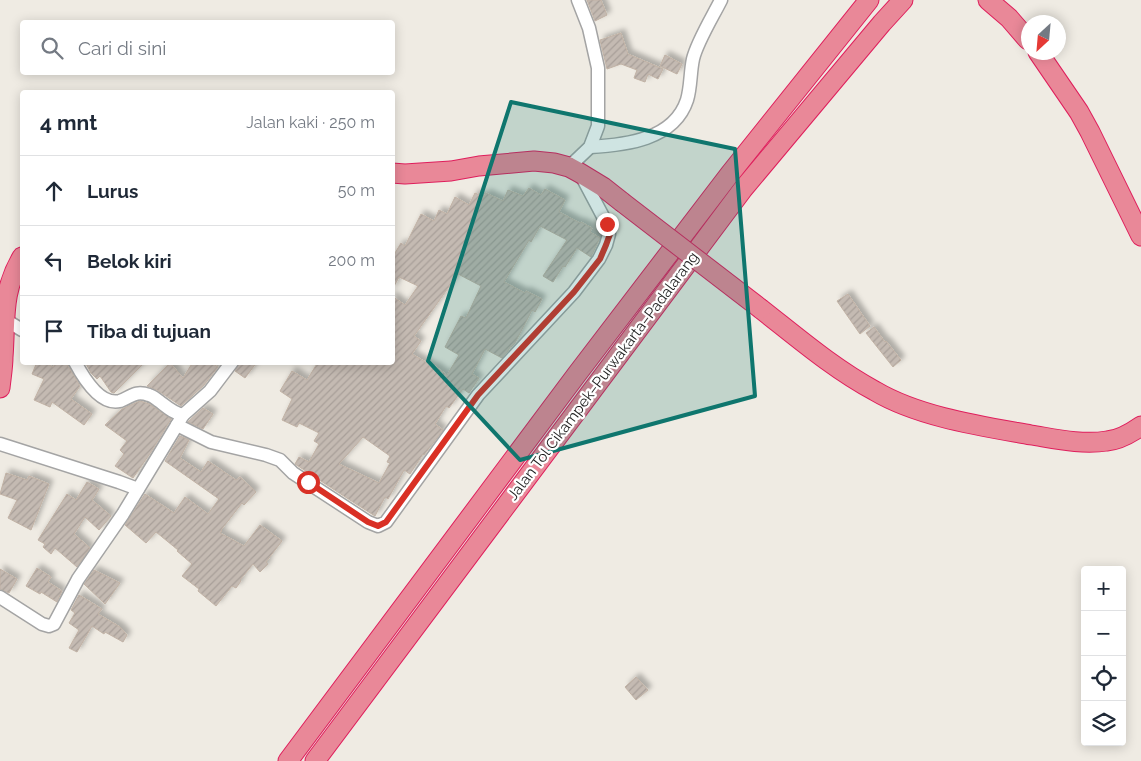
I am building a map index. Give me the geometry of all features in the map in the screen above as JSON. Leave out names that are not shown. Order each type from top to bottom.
[{"type":"highway","name":"Jalan Tol Cikampek–Purwakarta–Padalarang","points":[[315,761],[743,189],[903,0]]},
{"type":"highway","points":[[988,0],[1009,18],[1021,32]]},
{"type":"highway","name":"Jalan Tol Cikampek–Purwakarta–Padalarang","points":[[288,761],[589,358],[729,175],[867,3]]},
{"type":"highway","points":[[1043,60],[1079,112],[1141,236]]},
{"type":"highway","points":[[395,173],[451,171],[479,166],[534,161],[554,163],[574,170],[603,187],[854,379],[906,406],[967,422],[1020,433],[1088,442],[1108,441],[1129,434],[1141,426]]},
{"type":"highway","points":[[0,388],[4,356],[5,306],[10,283],[20,261]]},
{"type":"street","points":[[76,365],[98,395],[113,402],[122,400],[135,393],[150,395],[211,442],[280,460],[293,473],[368,522],[378,526],[386,522],[478,395],[574,292],[600,259],[606,245],[610,234],[607,224],[574,170],[590,147],[598,126],[598,68],[588,28],[578,0]]},
{"type":"street","points":[[590,147],[622,144],[656,135],[669,126],[679,115],[686,102],[694,57],[721,0]]},
{"type":"street","points":[[4,319],[20,329]]},
{"type":"street","points":[[0,597],[42,624],[49,626],[54,624],[78,580],[123,514],[180,420],[210,391],[230,365]]},
{"type":"street","points":[[0,444],[138,489]]},
{"type":"highlighted area","points":[[511,102],[735,149],[755,396],[520,460],[428,361]]},
{"type":"building","points":[[587,0],[601,0],[607,15],[595,21]]},
{"type":"building","points":[[621,33],[628,54],[663,69],[658,79],[648,74],[645,82],[634,78],[637,70],[621,64],[607,69],[600,40]]},
{"type":"building","points":[[665,55],[682,64],[677,74],[660,66]]},
{"type":"building","points":[[529,188],[541,195],[545,189],[565,200],[559,212],[592,228],[590,232],[600,238],[591,257],[577,248],[553,282],[543,276],[567,240],[540,226],[531,242],[529,240],[504,282],[542,299],[535,312],[532,310],[515,343],[502,358],[485,349],[472,374],[479,378],[469,393],[463,389],[449,408],[446,406],[435,424],[443,430],[423,454],[410,474],[404,470],[388,499],[385,497],[375,516],[295,464],[299,457],[309,462],[319,444],[314,441],[319,433],[299,423],[297,427],[282,420],[292,399],[280,391],[292,371],[307,380],[316,365],[395,365],[395,298],[405,305],[418,286],[399,277],[395,284],[395,253],[401,243],[405,246],[421,214],[434,221],[439,210],[447,214],[455,197],[469,205],[475,193],[484,197],[486,193],[503,201],[508,190],[523,196]],"holes":[[[458,274],[481,286],[466,318],[461,316],[445,347],[459,355],[447,375],[435,366],[412,354],[421,341],[414,336]],[[363,437],[390,456],[387,462],[390,463],[379,483],[339,464]]]},
{"type":"building","points":[[848,294],[870,326],[860,334],[837,301]]},
{"type":"building","points":[[874,327],[901,360],[893,367],[866,333]]},
{"type":"building","points":[[36,365],[68,366],[80,386],[71,399],[92,414],[84,425],[52,402],[50,407],[34,400],[44,379],[32,374]]},
{"type":"building","points":[[87,365],[142,365],[114,393],[111,392],[100,376],[97,379]]},
{"type":"building","points":[[168,365],[172,365],[183,378],[191,365],[215,365],[218,367],[204,385],[181,406],[157,390],[147,386]]},
{"type":"building","points":[[238,365],[255,365],[245,378],[235,371]]},
{"type":"building","points":[[140,401],[149,404],[171,419],[133,478],[115,466],[124,454],[120,450],[127,441],[105,425],[122,409]]},
{"type":"building","points":[[203,408],[213,414],[203,429],[188,422]]},
{"type":"building","points":[[180,436],[189,440],[180,458],[201,472],[208,461],[236,480],[240,477],[256,492],[244,505],[242,503],[220,533],[244,546],[260,525],[282,541],[266,562],[268,564],[260,572],[253,564],[236,588],[232,586],[216,606],[182,576],[192,564],[178,550],[156,532],[146,543],[125,525],[145,494],[174,513],[185,497],[208,514],[219,499],[165,461]]},
{"type":"building","points":[[6,473],[27,480],[29,476],[49,484],[31,530],[8,518],[17,500],[0,494]]},
{"type":"building","points":[[87,482],[99,489],[92,500],[111,516],[99,530],[85,517],[74,534],[90,548],[77,567],[55,548],[51,554],[43,547],[45,544],[38,540],[67,494],[76,500]]},
{"type":"building","points":[[37,568],[51,577],[48,582],[62,591],[57,602],[41,592],[40,594],[26,586]]},
{"type":"building","points":[[0,569],[17,579],[9,593],[0,589]]},
{"type":"building","points":[[94,570],[120,583],[105,604],[84,584]]},
{"type":"building","points":[[79,595],[102,609],[98,614],[120,627],[127,635],[123,642],[105,632],[104,634],[92,626],[77,652],[69,648],[79,630],[69,623],[75,613],[71,610]]},
{"type":"building","points":[[636,677],[648,690],[636,700],[625,687]]},
{"type":"route","points":[[308,482],[368,522],[378,526],[386,522],[478,395],[574,292],[600,259],[610,234],[607,224]]}]
